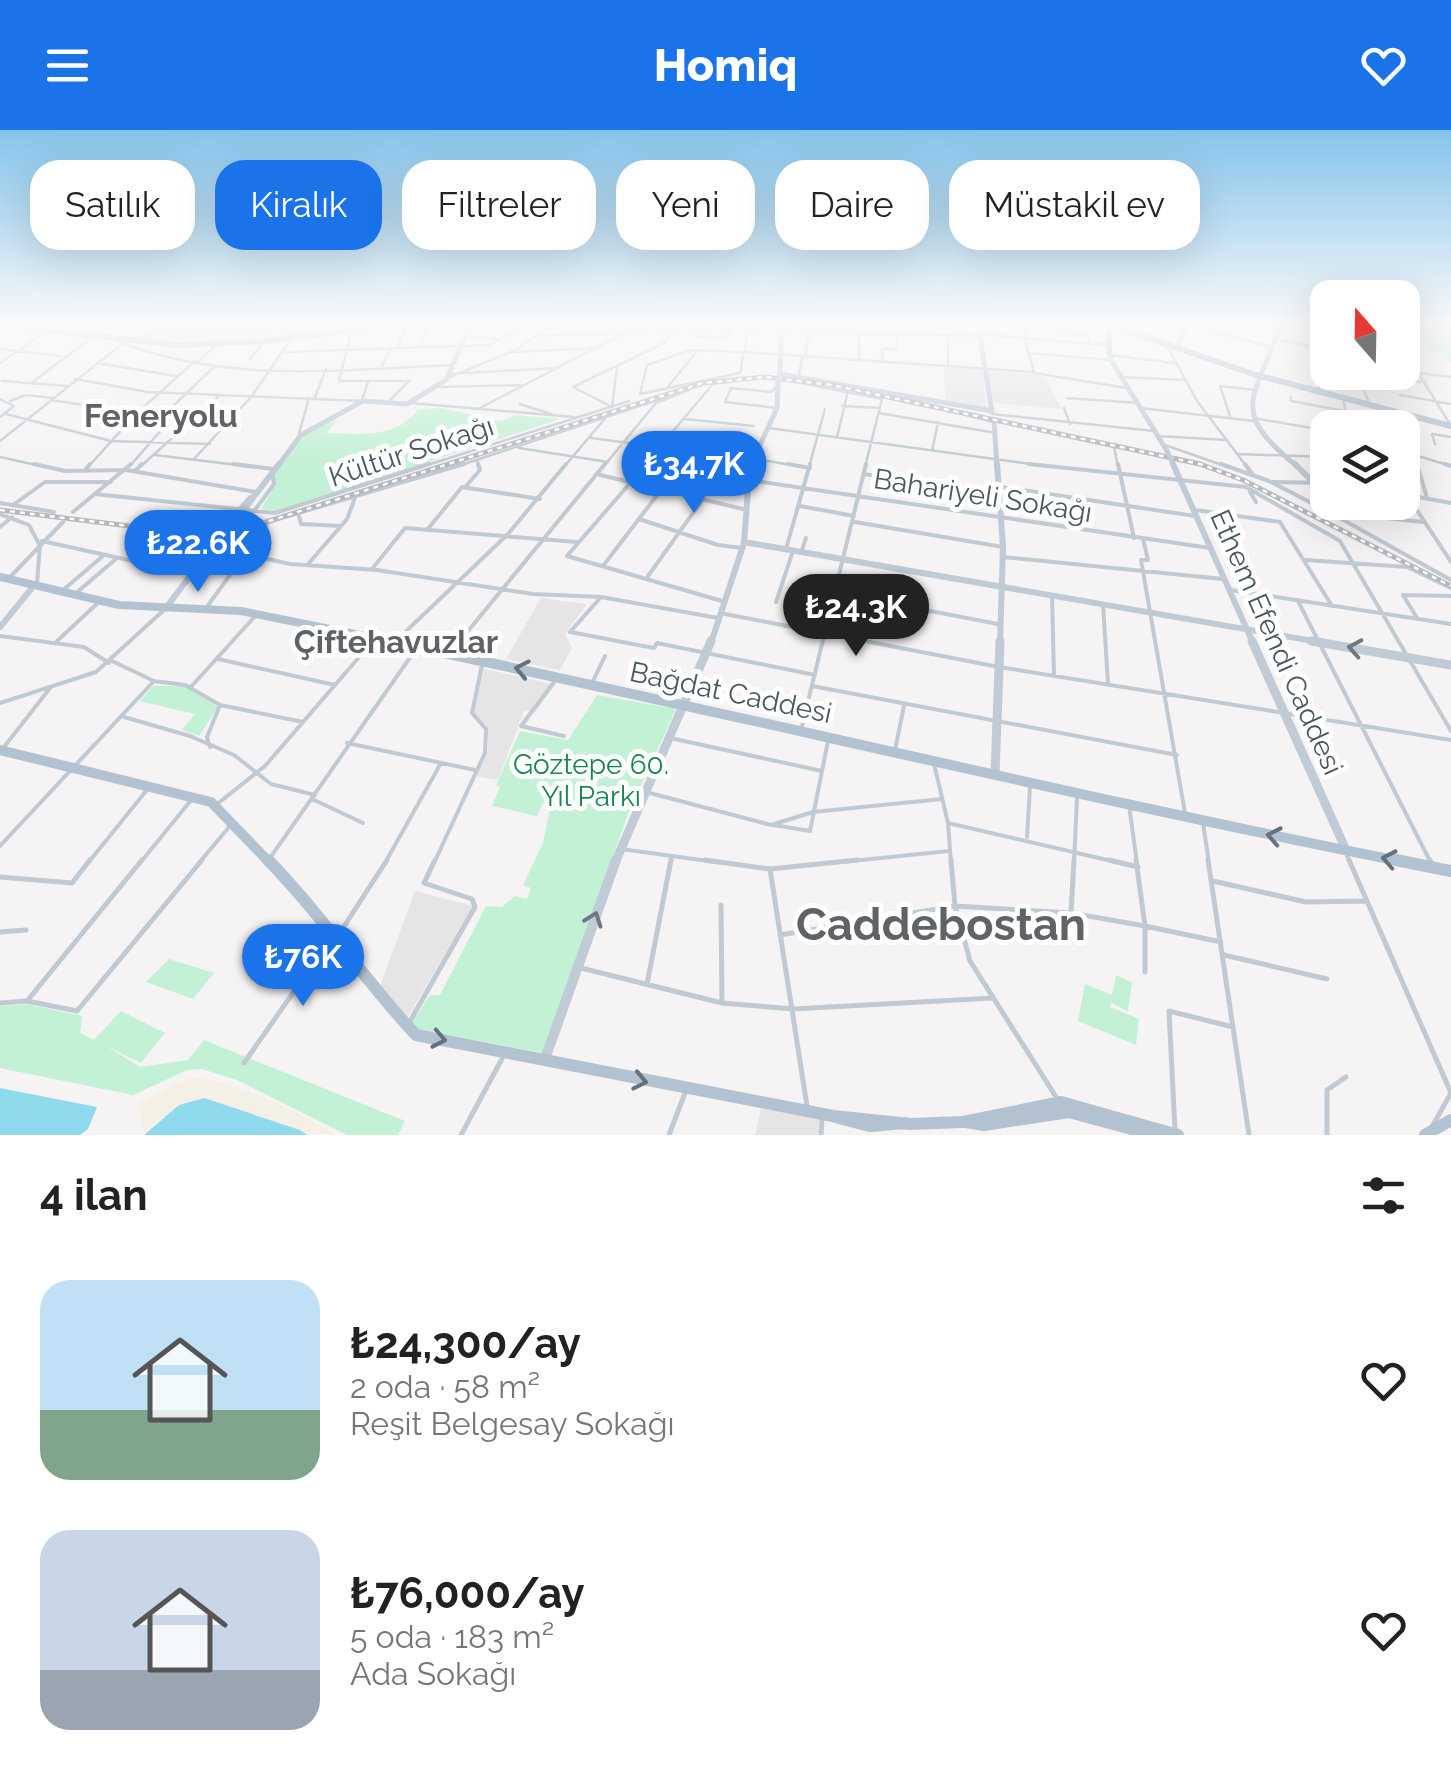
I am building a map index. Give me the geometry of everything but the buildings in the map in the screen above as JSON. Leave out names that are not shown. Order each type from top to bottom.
[{"type":"main road","points":[[1246,371],[1451,425]]},
{"type":"main road","points":[[1247,371],[1310,386]]},
{"type":"main road","points":[[1328,390],[1451,425]]},
{"type":"main road","name":"Bağdat Caddesi","points":[[6,579],[100,602],[257,614],[450,653],[1203,822],[1451,871]]},
{"type":"main road","points":[[350,633],[398,638],[450,653]]},
{"type":"main road","points":[[1,751],[216,805],[269,860],[335,936],[370,986],[416,1035],[862,1124],[895,1127],[904,1123],[943,1129],[1061,1102],[1176,1135]]},
{"type":"main road","points":[[963,1122],[984,1125],[1068,1112],[1154,1135]]},
{"type":"main road","points":[[1426,1134],[1451,1120]]},
{"type":"street","points":[[33,382],[45,371]]},
{"type":"street","points":[[0,441],[87,371]]},
{"type":"street","points":[[145,371],[176,376]]},
{"type":"street","points":[[84,471],[137,413],[183,371]]},
{"type":"street","points":[[10,401],[26,395],[145,414],[173,406],[210,371]]},
{"type":"street","points":[[194,459],[272,371]]},
{"type":"street","points":[[256,513],[257,495],[298,437],[325,371]]},
{"type":"street","points":[[341,371],[340,382],[409,381],[387,403]]},
{"type":"street","points":[[398,381],[402,371]]},
{"type":"street","points":[[444,371],[457,371]]},
{"type":"street","points":[[478,409],[556,371]]},
{"type":"street","points":[[606,371],[572,387],[612,406],[616,371]]},
{"type":"street","points":[[645,371],[640,393],[644,396],[740,371]]},
{"type":"street","points":[[666,389],[681,371]]},
{"type":"street","points":[[545,1058],[620,849],[686,703],[724,602],[743,545],[752,459],[777,408],[780,371]]},
{"type":"street","points":[[799,376],[800,371]]},
{"type":"street","points":[[985,371],[996,433],[1004,547],[995,774]]},
{"type":"street","points":[[1018,371],[1128,388]]},
{"type":"street","name":"Ethem Efendi Caddesi","points":[[1118,371],[1167,452],[1346,850]]},
{"type":"street","points":[[1180,371],[1252,475]]},
{"type":"street","points":[[1260,371],[1252,419],[1260,438],[1310,477]]},
{"type":"street","points":[[410,403],[453,372]]},
{"type":"street","points":[[1420,373],[1451,376]]},
{"type":"street","points":[[1420,375],[1451,425]]},
{"type":"street","points":[[779,378],[799,376],[993,415],[1113,447],[1134,538]]},
{"type":"street","points":[[1121,377],[1185,380]]},
{"type":"street","points":[[726,382],[731,388],[771,392],[779,378]]},
{"type":"street","points":[[75,380],[158,392],[362,400],[578,418]]},
{"type":"street","points":[[656,451],[713,384],[737,381]]},
{"type":"street","points":[[790,381],[881,398],[801,730]]},
{"type":"street","points":[[0,382],[67,386]]},
{"type":"street","points":[[298,437],[362,400],[368,382]]},
{"type":"street","points":[[1420,382],[1424,382]]},
{"type":"street","points":[[437,385],[528,384]]},
{"type":"street","points":[[1230,416],[1220,386],[1255,390]]},
{"type":"street","points":[[731,388],[725,402],[777,408]]},
{"type":"street","points":[[159,552],[201,560],[234,535],[519,448],[691,389]]},
{"type":"street","points":[[837,437],[848,390]]},
{"type":"street","points":[[1364,390],[1368,400]]},
{"type":"street","points":[[135,472],[220,394]]},
{"type":"street","points":[[1342,395],[1345,410]]},
{"type":"street","points":[[1400,395],[1451,404]]},
{"type":"street","points":[[1292,397],[1292,401],[1340,410]]},
{"type":"street","points":[[0,398],[14,406],[0,418]]},
{"type":"street","points":[[1068,398],[1310,428]]},
{"type":"street","points":[[450,653],[661,399]]},
{"type":"street","name":"Kültür Sokağı","points":[[256,513],[271,514],[628,401]]},
{"type":"street","points":[[520,404],[560,416]]},
{"type":"street","points":[[73,512],[126,470],[154,441],[178,411],[173,406]]},
{"type":"street","points":[[842,406],[996,433]]},
{"type":"street","points":[[1064,408],[1070,424]]},
{"type":"street","points":[[776,602],[793,551],[800,506],[825,409]]},
{"type":"street","points":[[971,413],[1228,440]]},
{"type":"street","points":[[6,414],[111,441],[210,444]]},
{"type":"street","points":[[145,414],[154,420],[172,416]]},
{"type":"street","points":[[398,638],[508,534],[607,416]]},
{"type":"street","points":[[684,418],[754,426]]},
{"type":"street","points":[[932,452],[938,422]]},
{"type":"street","points":[[769,428],[998,461],[1247,488],[1335,537],[1354,563],[1451,732]]},
{"type":"street","points":[[1435,444],[1432,434],[1451,438]]},
{"type":"street","name":"Bahariyeli Sokağı","points":[[591,438],[625,442],[749,480],[1212,548]]},
{"type":"street","points":[[519,448],[609,462]]},
{"type":"street","points":[[1167,452],[1252,475],[1310,501]]},
{"type":"street","points":[[155,454],[271,472]]},
{"type":"street","points":[[1238,454],[1310,455]]},
{"type":"street","points":[[0,457],[84,471],[126,470],[257,495]]},
{"type":"street","points":[[1420,457],[1451,466]]},
{"type":"street","points":[[427,530],[480,470],[478,458]]},
{"type":"street","points":[[752,459],[810,468]]},
{"type":"street","points":[[239,512],[274,484],[271,472]]},
{"type":"street","points":[[864,474],[1127,507],[1279,521],[1332,606]]},
{"type":"street","points":[[598,475],[746,510]]},
{"type":"street","points":[[1420,475],[1427,498]]},
{"type":"street","points":[[13,505],[46,482],[111,482]]},
{"type":"street","points":[[631,482],[567,557],[724,602]]},
{"type":"street","points":[[1271,482],[1310,482]]},
{"type":"street","points":[[466,486],[540,499]]},
{"type":"street","points":[[1247,488],[1256,502]]},
{"type":"street","points":[[603,566],[662,489]]},
{"type":"street","points":[[96,494],[256,513]]},
{"type":"street","points":[[256,513],[257,495]]},
{"type":"street","points":[[1420,497],[1451,503]]},
{"type":"street","points":[[307,564],[341,526],[355,498]]},
{"type":"street","points":[[647,578],[703,499]]},
{"type":"street","points":[[0,503],[54,512]]},
{"type":"street","points":[[800,506],[1004,547]]},
{"type":"street","points":[[0,514],[29,525],[41,542],[156,566],[169,554]]},
{"type":"street","points":[[298,516],[302,524],[341,526]]},
{"type":"street","points":[[0,527],[12,517]]},
{"type":"street","points":[[1420,517],[1451,562]]},
{"type":"street","points":[[640,519],[720,542],[718,545],[843,559],[1451,665]]},
{"type":"street","points":[[1343,520],[1451,580]]},
{"type":"street","points":[[1404,520],[1423,522]]},
{"type":"street","points":[[6,579],[63,522]]},
{"type":"street","points":[[206,608],[267,524]]},
{"type":"street","points":[[372,569],[406,528],[579,542]]},
{"type":"street","points":[[0,702],[50,688],[110,662],[165,609],[221,535]]},
{"type":"street","points":[[793,551],[806,538]]},
{"type":"street","points":[[1143,539],[1148,560],[1141,560],[1186,818]]},
{"type":"street","points":[[0,627],[40,584],[34,581],[41,542]]},
{"type":"street","points":[[246,554],[719,615],[999,667],[1451,740]]},
{"type":"street","points":[[59,594],[104,555]]},
{"type":"street","points":[[72,596],[117,558]]},
{"type":"street","points":[[1004,558],[1226,579]]},
{"type":"street","points":[[1304,560],[1408,567],[1451,588]]},
{"type":"street","points":[[1230,590],[1451,624]]},
{"type":"street","points":[[836,593],[1001,625]]},
{"type":"street","points":[[1418,620],[1403,595],[1451,596]]},
{"type":"street","points":[[1052,596],[1054,675]]},
{"type":"street","points":[[601,598],[570,632],[815,675]]},
{"type":"street","points":[[1298,601],[1433,868]]},
{"type":"street","points":[[55,643],[100,602]]},
{"type":"street","points":[[1103,604],[1108,684]]},
{"type":"street","points":[[190,688],[257,614]]},
{"type":"street","points":[[0,636],[86,648],[154,681],[190,688],[220,705],[303,722]]},
{"type":"street","points":[[216,805],[257,773],[373,640]]},
{"type":"street","points":[[269,860],[416,649]]},
{"type":"street","points":[[591,684],[605,656]]},
{"type":"street","points":[[218,658],[288,680],[335,685]]},
{"type":"street","points":[[406,1027],[475,907],[472,898],[424,883],[487,743],[486,729],[472,716],[482,662]]},
{"type":"street","points":[[558,678],[521,726],[564,736]]},
{"type":"street","points":[[0,846],[154,681]]},
{"type":"street","points":[[812,686],[1178,755]]},
{"type":"street","points":[[1,751],[50,688]]},
{"type":"street","points":[[210,746],[207,737],[220,705]]},
{"type":"street","points":[[895,751],[904,706]]},
{"type":"street","points":[[124,716],[234,754],[271,784],[313,797],[364,822]]},
{"type":"street","points":[[646,792],[771,825],[810,831],[829,736]]},
{"type":"street","points":[[670,738],[822,771]]},
{"type":"street","points":[[348,743],[476,770]]},
{"type":"street","points":[[933,760],[948,823],[955,906],[970,961],[1061,1102]]},
{"type":"street","points":[[244,1063],[381,878],[394,846],[442,763]]},
{"type":"street","points":[[1027,840],[1031,782]]},
{"type":"street","points":[[0,877],[72,884],[149,787]]},
{"type":"street","points":[[1071,913],[1077,793]]},
{"type":"street","points":[[26,1000],[194,797]]},
{"type":"street","points":[[771,825],[813,812],[942,799]]},
{"type":"street","points":[[1129,805],[1145,926],[1145,972]]},
{"type":"street","points":[[1203,822],[1249,1135]]},
{"type":"street","points":[[948,823],[1138,867]]},
{"type":"street","points":[[0,1003],[26,1000],[77,1011],[232,824]]},
{"type":"street","points":[[620,849],[770,869],[949,851]]},
{"type":"street","points":[[1346,850],[1451,1093],[1426,1134]]},
{"type":"street","points":[[647,984],[671,858]]},
{"type":"street","points":[[770,869],[793,1010],[821,1114],[821,1135]]},
{"type":"street","points":[[1213,882],[1306,902],[1366,901]]},
{"type":"street","points":[[721,905],[722,1004]]},
{"type":"street","points":[[780,935],[955,906],[1071,913],[1222,942]]},
{"type":"street","points":[[0,932],[26,930]]},
{"type":"street","points":[[1224,955],[1328,980]]},
{"type":"street","points":[[577,966],[722,1004],[793,1010],[994,998]]},
{"type":"street","points":[[1176,1135],[1169,1011],[1234,1028]]},
{"type":"street","points":[[462,1135],[506,1052]]},
{"type":"street","points":[[1327,1135],[1327,1090],[1346,1077]]},
{"type":"street","points":[[669,1135],[686,1091]]},
{"type":"shaded area","points":[[944,371],[982,371],[987,408],[945,403]]},
{"type":"shaded area","points":[[987,371],[1043,375],[1062,409],[994,403]]},
{"type":"shaded area","points":[[646,451],[700,468],[688,481],[633,463]]},
{"type":"shaded area","points":[[541,598],[587,604],[565,634],[572,648],[560,670],[506,659]]},
{"type":"shaded area","points":[[482,668],[555,685],[535,712],[524,711],[498,780],[476,776],[488,750],[487,726],[473,715]]},
{"type":"shaded area","points":[[415,891],[473,906],[406,1020],[379,989]]},
{"type":"shaded area","points":[[761,1108],[819,1119],[818,1135],[755,1135]]},
{"type":"green space","points":[[440,408],[501,421],[516,415],[560,419],[279,511],[261,509],[275,485],[271,475],[291,449],[315,429],[336,421],[327,433],[377,433],[400,426],[418,409]]},
{"type":"green space","points":[[153,686],[184,686],[218,707],[199,736],[182,730],[195,714],[140,701]]},
{"type":"green space","name":"Göztepe 60. Yıl Parkı","points":[[597,695],[676,709],[628,814],[543,1053],[416,1029],[411,1024],[430,995],[440,995],[486,906],[502,907],[515,896],[527,899],[531,888],[523,885],[543,843],[551,804],[543,803],[537,816],[492,806],[500,787],[496,785],[520,731],[568,740]]},
{"type":"green space","points":[[169,959],[214,973],[193,999],[146,982]]},
{"type":"green space","points":[[1116,975],[1132,982],[1128,1011],[1111,1003],[1110,1007],[1139,1019],[1136,1045],[1078,1021],[1085,984],[1112,995]]},
{"type":"green space","points":[[27,1004],[82,1016],[80,1033],[94,1040],[121,1011],[165,1033],[141,1063],[106,1046],[140,1067],[188,1060],[204,1040],[405,1121],[398,1135],[347,1135],[237,1080],[202,1069],[187,1070],[133,1095],[0,1068],[0,1006]]},
{"type":"sand","points":[[188,1077],[223,1083],[262,1097],[335,1135],[161,1117],[144,1133],[139,1103]]},
{"type":"water","points":[[0,1088],[97,1107],[88,1129],[80,1135],[0,1135]]},
{"type":"water","points":[[204,1098],[307,1135],[144,1135],[179,1105]]},
{"type":"tunnel","points":[[221,535],[243,511]]},
{"type":"railway","points":[[0,510],[153,529],[266,522],[703,383],[765,377],[832,385],[1200,464],[1243,480],[1451,586]]},
{"type":"district","name":"Feneryolu","points":[[161,416]]},
{"type":"district","name":"Çiftehavuzlar","points":[[396,642]]},
{"type":"district","name":"Caddebostan","points":[[941,924]]}]
